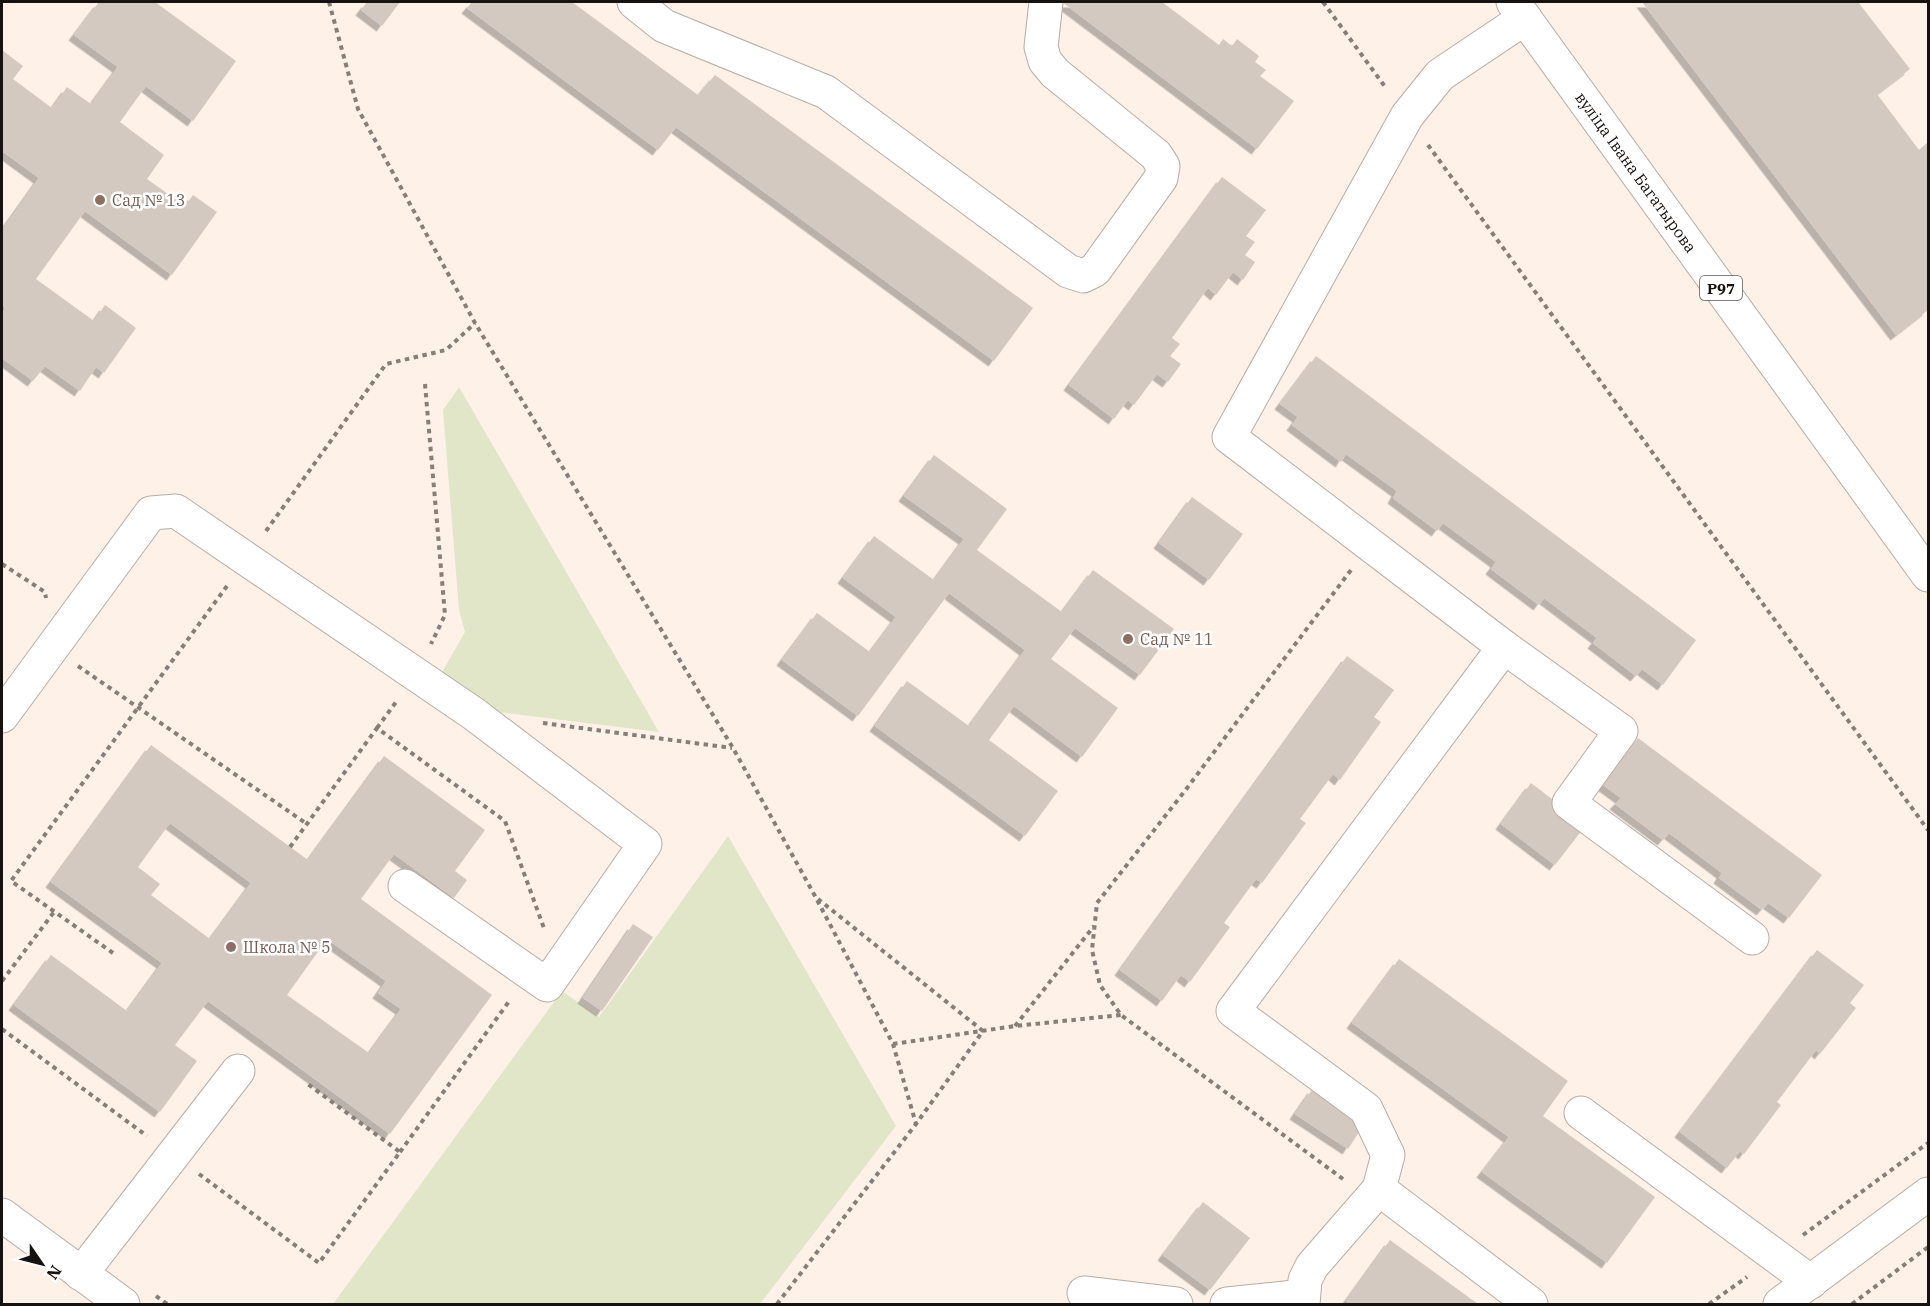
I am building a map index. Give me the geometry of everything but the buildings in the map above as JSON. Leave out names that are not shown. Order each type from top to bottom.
[{"type":"main road","points":[[634,2],[664,26],[826,92],[1068,272],[1083,276],[1095,270],[1161,178],[1163,166],[1156,155],[1055,73],[1045,61],[1041,47],[1046,2]]},
{"type":"main road","points":[[1519,10],[1440,75],[1407,116],[1229,437],[1504,647],[1621,731],[1569,803],[1752,938]]},
{"type":"main road","name":"вуліца Івана Багатырова","points":[[1519,10],[1929,575]]},
{"type":"main road","points":[[2,716],[151,513],[176,511],[474,714],[645,844],[543,972],[405,886]]},
{"type":"main road","points":[[1227,1305],[1303,1300],[1305,1280],[1312,1266],[1374,1194],[1388,1155],[1366,1109],[1233,1011],[1504,647]]},
{"type":"main road","points":[[81,1274],[238,1071]]},
{"type":"main road","points":[[1581,1113],[1811,1282]]},
{"type":"main road","points":[[1374,1194],[1531,1305]]},
{"type":"main road","points":[[1780,1305],[1929,1194]]},
{"type":"main road","points":[[2,1215],[123,1305]]},
{"type":"main road","points":[[1084,1293],[1176,1305]]},
{"type":"path","points":[[329,2],[358,109],[475,323],[733,748],[815,896],[893,1044],[916,1124]]},
{"type":"path","points":[[1323,2],[1929,830]]},
{"type":"path","points":[[113,953],[11,881],[139,708],[386,364],[446,350],[475,323]]},
{"type":"path","points":[[290,847],[415,675],[445,615],[425,384]]},
{"type":"path","points":[[1370,545],[1184,792],[1097,903],[1092,950],[1100,985],[1121,1015],[1374,1194]]},
{"type":"path","points":[[2,564],[45,592],[52,648],[307,824]]},
{"type":"path","points":[[533,722],[733,748]]},
{"type":"path","points":[[2,1029],[319,1263],[400,1152],[543,972],[550,945],[505,821],[377,728]]},
{"type":"path","points":[[815,896],[983,1031]]},
{"type":"path","points":[[2,981],[54,912]]},
{"type":"path","points":[[1015,1026],[1095,925]]},
{"type":"path","points":[[893,1044],[1015,1026],[1121,1015]]},
{"type":"path","points":[[777,1305],[916,1124],[983,1031]]},
{"type":"path","points":[[305,1082],[400,1152]]},
{"type":"path","points":[[1709,1305],[1929,1143]]},
{"type":"path","points":[[1852,1305],[1929,1247]]},
{"type":"green space","points":[[459,387],[659,732],[490,711],[438,679],[465,632],[459,610],[443,410]]},
{"type":"green space","points":[[728,836],[896,1126],[760,1304],[333,1304],[562,991],[599,1017]]},
{"type":"place","name":"Сад № 13","points":[[100,200]]},
{"type":"place","name":"Сад № 11","points":[[1128,639]]},
{"type":"place","name":"Школа № 5","points":[[231,947]]}]
